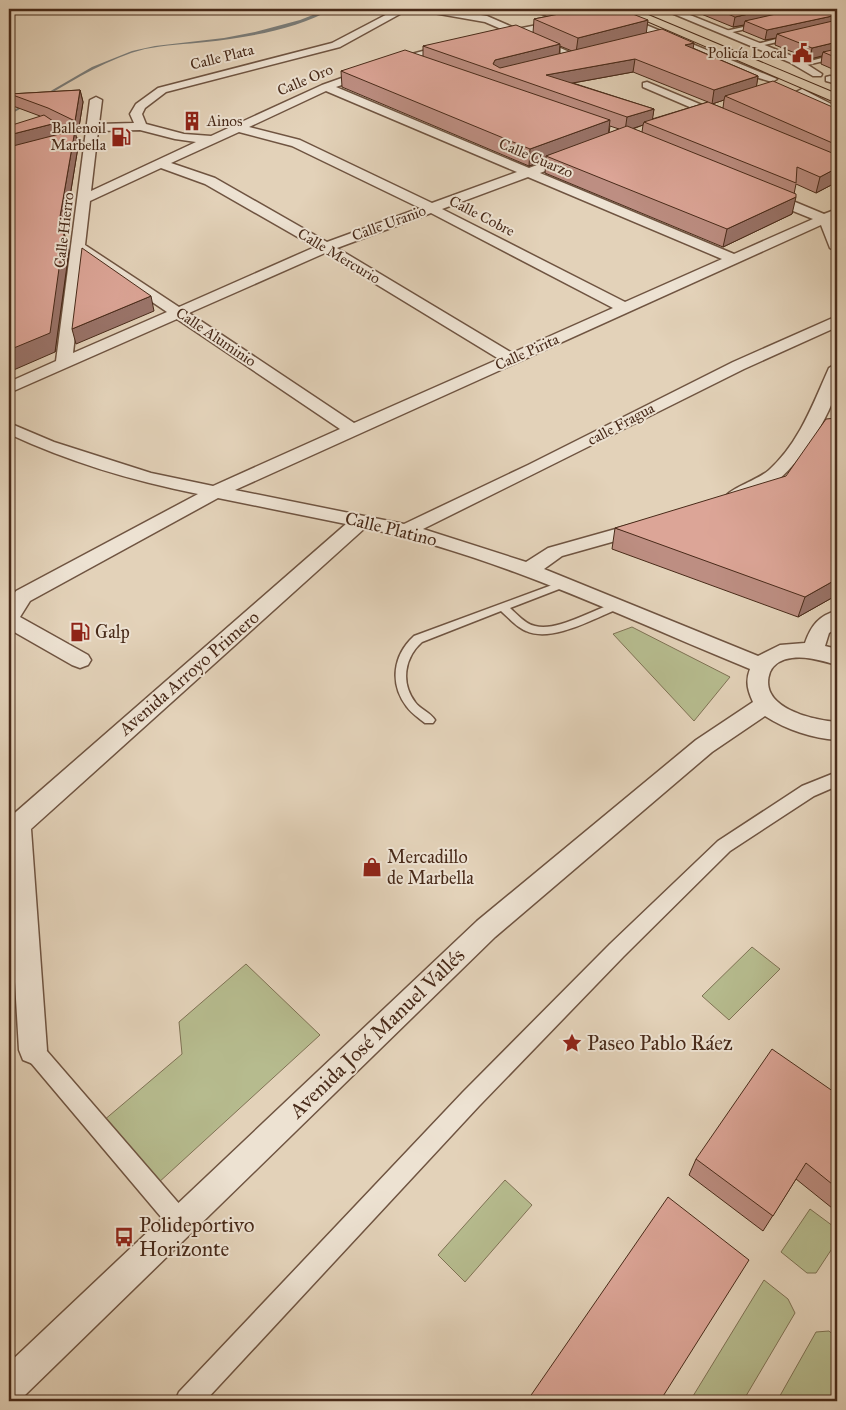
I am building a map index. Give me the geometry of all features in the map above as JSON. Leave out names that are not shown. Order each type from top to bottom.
[{"type":"main road","points":[[625,9],[802,92],[832,89]]},
{"type":"main road","points":[[637,9],[777,81],[832,89]]},
{"type":"main road","points":[[777,81],[817,74],[832,89]]},
{"type":"street","name":"Calle Plata","points":[[141,126],[136,114],[140,106],[162,90],[250,65],[336,45],[404,9]]},
{"type":"street","points":[[428,9],[486,19],[577,56],[554,62]]},
{"type":"street","points":[[535,9],[573,20]]},
{"type":"street","points":[[667,9],[802,64],[817,74]]},
{"type":"street","points":[[487,39],[573,20],[607,10],[746,71],[777,81]]},
{"type":"street","points":[[646,40],[664,36]]},
{"type":"street","name":"Calle Oro","points":[[84,199],[326,87],[405,59],[468,43]]},
{"type":"street","points":[[405,59],[423,65]]},
{"type":"street","points":[[647,86],[733,122]]},
{"type":"street","name":"Calle Cuarzo","points":[[326,87],[734,260]]},
{"type":"street","points":[[802,92],[810,99],[837,111]]},
{"type":"street","name":"Calle Hierro","points":[[64,364],[96,100]]},
{"type":"street","points":[[689,116],[724,105]]},
{"type":"street","points":[[9,137],[50,126],[75,141]]},
{"type":"street","points":[[56,146],[75,141],[92,133],[141,126],[189,140],[214,139]]},
{"type":"street","name":"Calle Cobre","points":[[238,128],[296,143],[431,208],[625,308]]},
{"type":"street","name":"Calle Uranio","points":[[9,388],[326,247],[590,150]]},
{"type":"street","name":"Calle Mercurio","points":[[161,164],[210,181],[326,247],[511,359]]},
{"type":"street","points":[[752,189],[831,216],[837,248]]},
{"type":"street","name":"Calle Pirita","points":[[9,619],[23,596],[217,491],[831,216]]},
{"type":"street","name":"Calle Aluminio","points":[[78,246],[353,430]]},
{"type":"street","name":"calle Fragua","points":[[406,530],[576,448],[710,377],[775,346],[837,321]]},
{"type":"street","points":[[720,502],[761,484],[781,469],[820,422],[837,368]]},
{"type":"street","name":"Calle Platino","points":[[9,428],[48,446],[147,478],[406,530],[528,570],[762,666]]},
{"type":"street","name":"Avenida Arroyo Primero","points":[[33,1050],[12,822],[361,521]]},
{"type":"street","points":[[528,570],[555,552],[664,521]]},
{"type":"street","points":[[813,650],[820,629],[837,618]]},
{"type":"street","points":[[9,619],[80,660]]},
{"type":"street","points":[[837,657],[813,650],[797,649],[782,652],[770,658],[762,666],[758,676],[759,688],[767,704],[788,720],[805,728],[837,731]]},
{"type":"street","name":"Avenida José Manuel Vallés","points":[[9,1387],[486,929],[704,746],[767,704]]},
{"type":"street","points":[[188,1401],[471,1099],[617,950],[724,846],[808,791],[837,779]]},
{"type":"street","points":[[33,1050],[180,1222]]},
{"type":"lane","points":[[724,32],[763,24]]},
{"type":"lane","points":[[756,45],[792,37]]},
{"type":"lane","points":[[802,64],[837,56]]},
{"type":"lane","points":[[429,720],[410,703],[401,687],[402,660],[407,646],[418,639],[563,584]]},
{"type":"lane","points":[[503,607],[523,625],[534,630],[546,631],[616,606]]},
{"type":"green space","points":[[632,627],[730,677],[694,721],[613,634]]},
{"type":"green space","points":[[752,947],[780,969],[729,1020],[702,996]]},
{"type":"green space","points":[[246,964],[320,1035],[157,1184],[103,1121],[182,1054],[179,1022]]},
{"type":"green space","points":[[505,1180],[532,1205],[465,1282],[438,1255]]},
{"type":"green space","points":[[810,1209],[837,1229],[837,1241],[816,1273],[807,1273],[781,1252]]},
{"type":"green space","points":[[764,1280],[788,1299],[795,1313],[743,1401],[690,1401]]},
{"type":"green space","points":[[829,1331],[837,1338],[837,1391],[832,1401],[777,1401],[816,1332]]},
{"type":"building","points":[[584,9],[620,9],[648,20],[578,38],[534,19]]},
{"type":"building","points":[[716,9],[771,9],[735,17]]},
{"type":"building","points":[[798,9],[833,9],[837,11],[837,15],[767,30],[745,21]]},
{"type":"building","points":[[837,20],[837,42],[812,48],[777,34]]},
{"type":"building","points":[[516,25],[560,44],[495,60],[493,64],[500,68],[662,29],[694,43],[685,45],[758,76],[714,90],[635,59],[546,75],[654,109],[627,117],[423,46]]},
{"type":"building","points":[[837,49],[837,58],[823,52]]},
{"type":"building","points":[[405,50],[610,120],[530,149],[341,71]]},
{"type":"building","points":[[773,81],[837,109],[837,145],[725,96]]},
{"type":"building","points":[[80,90],[75,121],[48,108],[10,94]]},
{"type":"building","points":[[708,102],[837,155],[837,168],[820,177],[797,167],[796,183],[644,122]]},
{"type":"building","points":[[44,115],[56,123],[9,135],[9,126]]},
{"type":"building","points":[[627,126],[796,194],[796,197],[727,229],[546,156]]},
{"type":"building","points":[[75,130],[58,228],[64,233],[50,333],[9,350],[9,147]]},
{"type":"building","points":[[82,248],[151,296],[72,329]]},
{"type":"building","points":[[837,418],[837,579],[805,597],[615,528],[786,476],[826,419]]},
{"type":"building","points":[[772,1049],[837,1094],[837,1188],[806,1163],[773,1216],[696,1159]]},
{"type":"building","points":[[668,1197],[749,1260],[660,1401],[527,1401]]},
{"type":"waterway","points":[[44,96],[119,56],[147,48],[224,39],[255,33],[286,26],[330,9]]},
{"type":"waterway","points":[[9,114],[27,104]]},
{"type":"place","name":"Policía Local","points":[[802,53]]},
{"type":"place","name":"Ainos","points":[[192,121]]},
{"type":"place","name":"Ballenoil Marbella","points":[[121,137]]},
{"type":"place","name":"Galp","points":[[80,632]]},
{"type":"place","name":"Mercadillo de Marbella","points":[[372,867]]},
{"type":"place","name":"Paseo Pablo Ráez","points":[[572,1043]]},
{"type":"place","name":"Polideportivo Horizonte","points":[[124,1237]]}]
